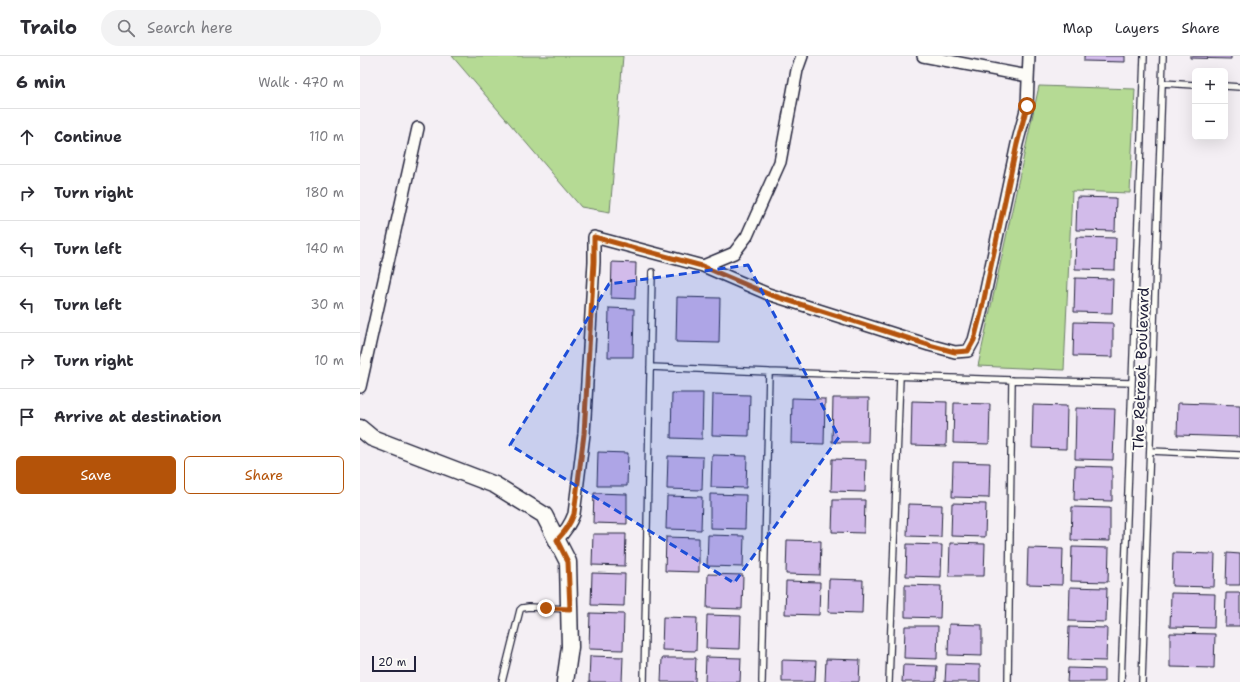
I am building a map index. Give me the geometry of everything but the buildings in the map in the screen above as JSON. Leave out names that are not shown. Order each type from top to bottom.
[{"type":"street","points":[[702,266],[734,253],[746,236],[780,162],[797,70],[802,56]]},
{"type":"street","points":[[923,56],[1028,76]]},
{"type":"street","points":[[557,540],[570,525],[574,514],[584,434],[594,262],[594,237],[702,266],[768,294],[929,345],[955,352],[968,351],[974,340],[981,313],[1017,144],[1027,106],[1029,56]]},
{"type":"street","points":[[360,387],[418,128]]},
{"type":"street","points":[[360,428],[372,438],[495,485],[544,515],[568,562],[570,647],[566,682]]},
{"type":"lane","points":[[1121,682],[1144,56]]},
{"type":"lane","name":"The Retreat Boulevard","points":[[1142,682],[1163,56]]},
{"type":"lane","points":[[1162,83],[1192,85]]},
{"type":"lane","points":[[1228,86],[1240,87]]},
{"type":"lane","points":[[644,682],[652,272]]},
{"type":"lane","points":[[650,367],[1012,380],[1132,382]]},
{"type":"lane","points":[[762,682],[769,372]]},
{"type":"lane","points":[[889,682],[900,376]]},
{"type":"lane","points":[[1008,682],[1012,380]]},
{"type":"lane","points":[[1150,451],[1240,455]]},
{"type":"lane","points":[[502,682],[520,610],[522,608],[529,607],[570,609]]},
{"type":"highlighted area","points":[[748,265],[839,437],[734,583],[510,445],[609,284]]},
{"type":"green space","points":[[452,56],[623,56],[610,212],[581,207]]},
{"type":"green space","points":[[1039,86],[1135,89],[1130,193],[1072,191],[1064,370],[978,366]]},
{"type":"route","points":[[546,608],[570,609],[568,562],[557,540],[570,525],[574,514],[584,434],[594,262],[594,237],[702,266],[768,294],[929,345],[955,352],[968,351],[974,340],[981,313],[1017,144],[1027,106]]}]
